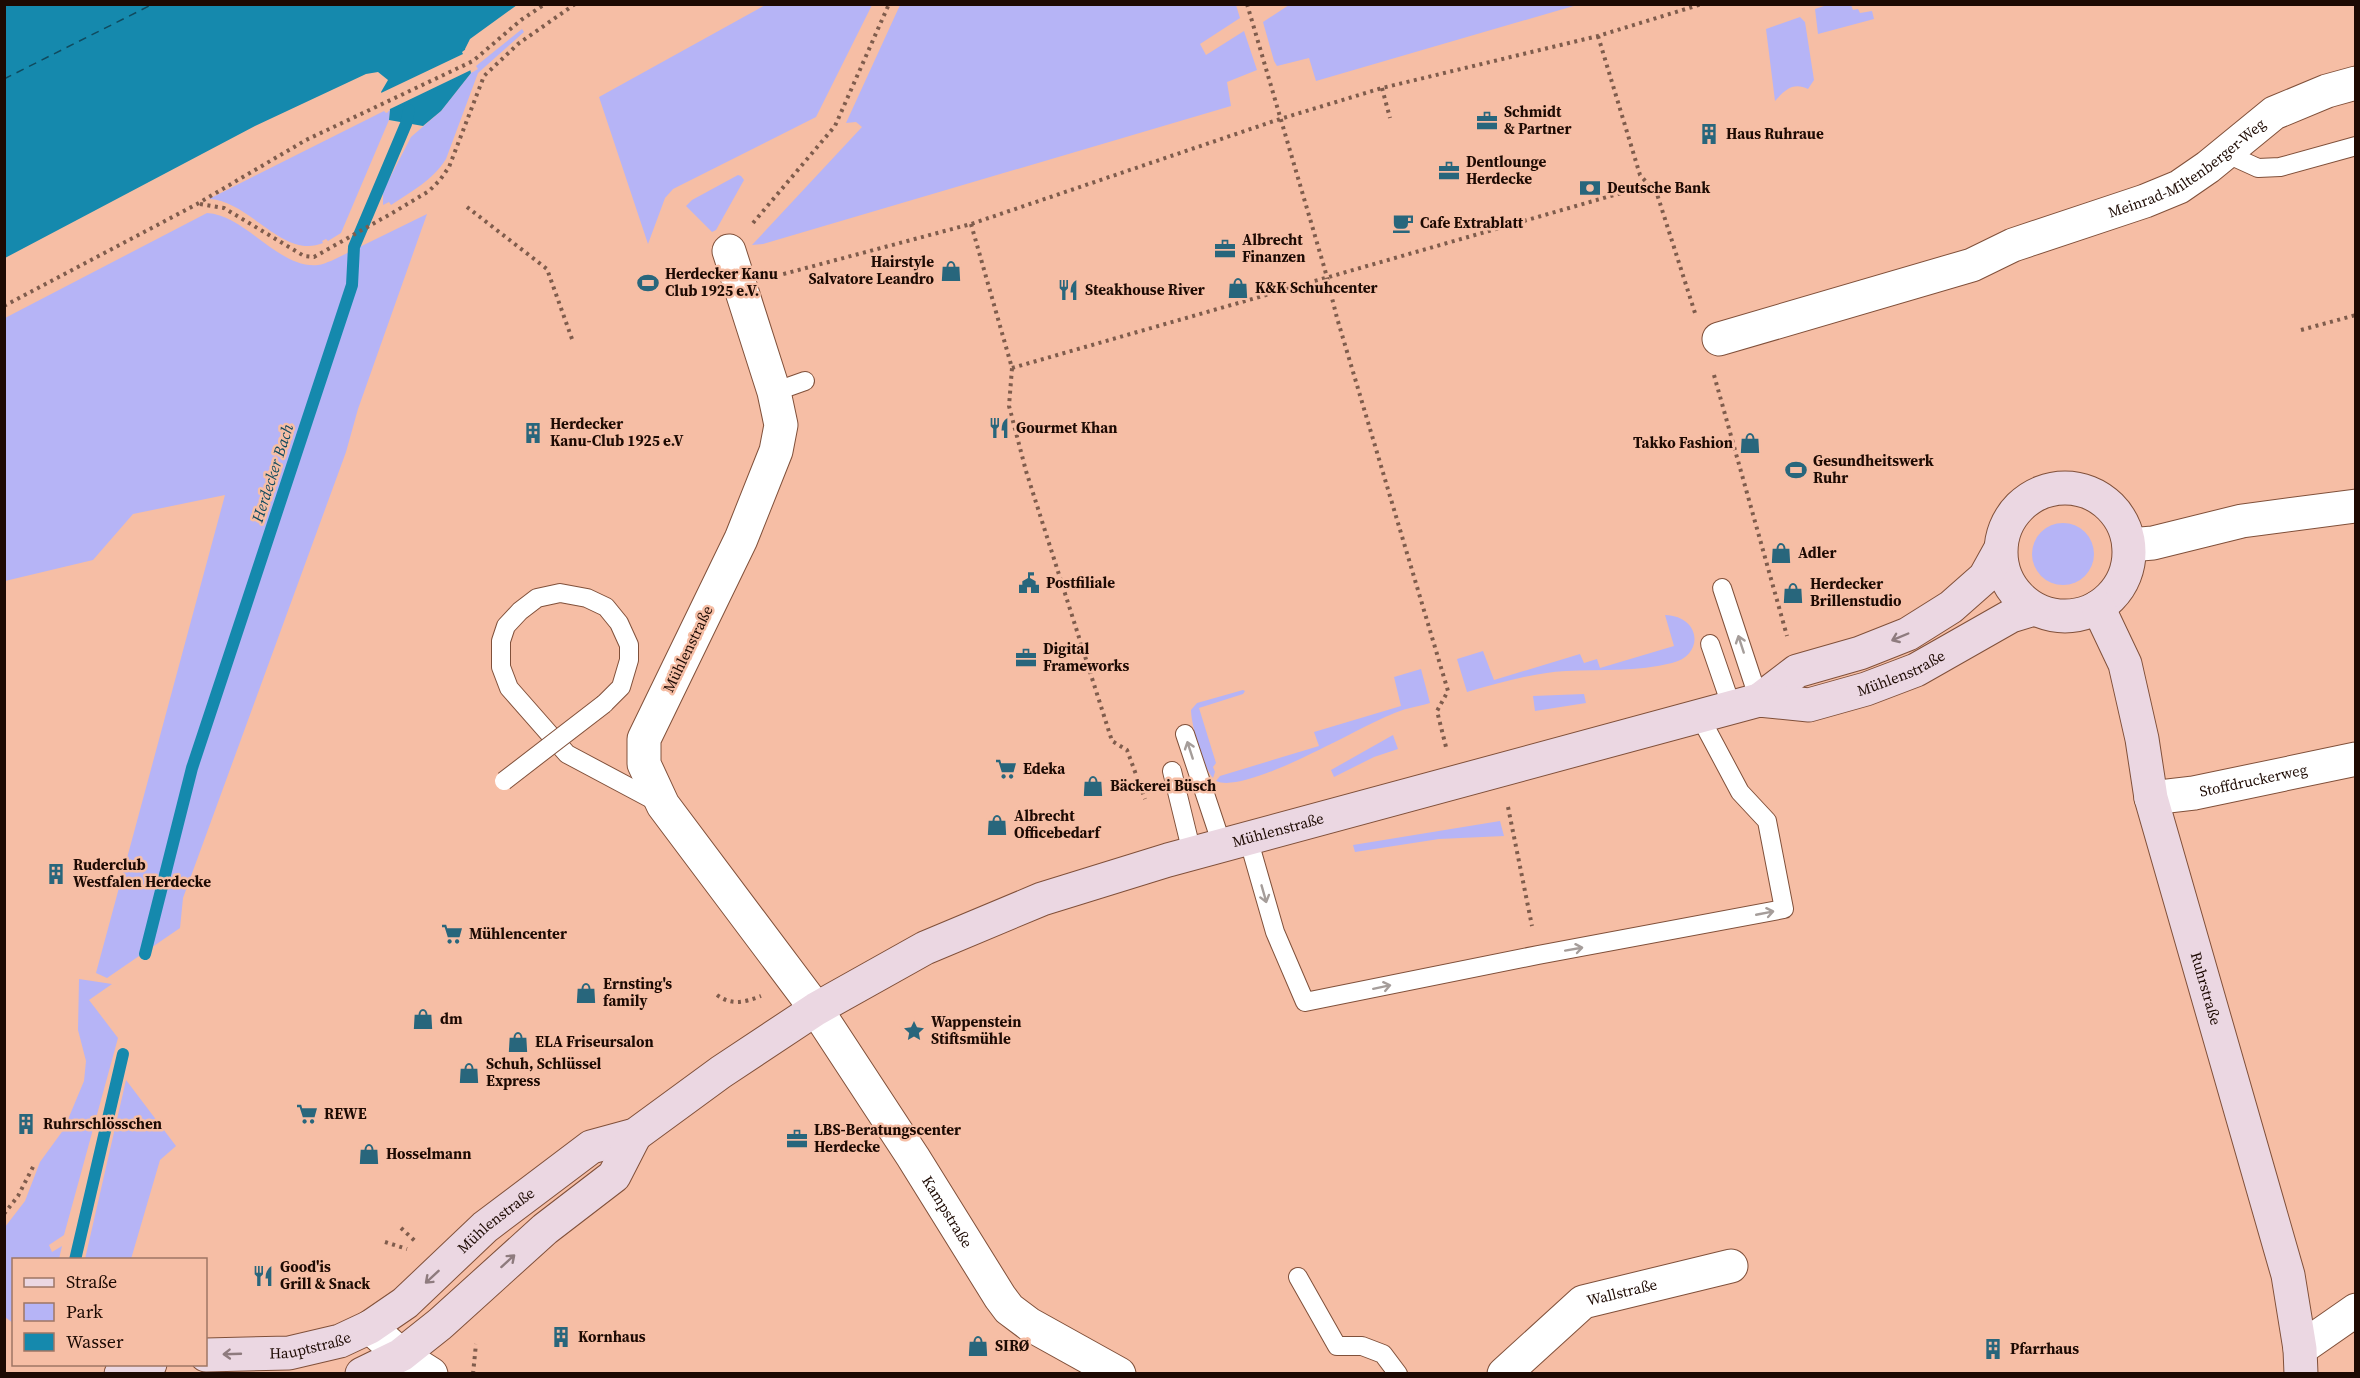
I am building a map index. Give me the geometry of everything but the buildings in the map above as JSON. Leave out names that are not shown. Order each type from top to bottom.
[{"type":"main road","name":"Mühlenstraße","points":[[370,1327],[405,1303],[485,1227],[591,1147],[635,1135],[721,1072],[816,1009],[925,948],[1042,899],[1221,845],[1745,704],[1797,671],[1860,653],[1908,634],[1942,613],[1985,577],[2000,550],[2007,526],[2019,508],[2038,494],[2057,489],[2076,489],[2102,500],[2115,511],[2129,545]]},
{"type":"main road","points":[[2000,550],[2004,571],[2012,588],[2034,609],[2057,616],[2078,615],[2098,607],[2117,590],[2127,568],[2129,545]]},
{"type":"main road","name":"Ruhrstraße","points":[[2098,607],[2125,663],[2142,739],[2151,798],[2288,1275],[2301,1361]]},
{"type":"main road","name":"Mühlenstraße","points":[[1745,704],[1809,705],[1866,690],[1916,670],[2012,616],[2034,609]]},
{"type":"main road","name":"Mühlenstraße","points":[[401,1355],[440,1324],[545,1229],[614,1176],[635,1135]]},
{"type":"main road","name":"Hauptstraße","points":[[207,1355],[289,1353],[340,1341],[370,1327]]},
{"type":"main road","points":[[362,1374],[401,1355]]},
{"type":"main road","points":[[121,1374],[147,1366]]},
{"type":"street","name":"Meinrad-Miltenberger-Weg","points":[[1719,339],[1972,266],[2013,244],[2145,201],[2179,186],[2225,153],[2274,113],[2327,91],[2355,83]]},
{"type":"street","name":"Mühlenstraße","points":[[729,251],[774,392],[782,425],[776,451],[741,539],[644,739],[644,764],[663,805],[816,1009]]},
{"type":"street","points":[[2129,545],[2153,543],[2242,521],[2355,506]]},
{"type":"street","name":"Stoffdruckerweg","points":[[2151,798],[2194,793],[2355,759]]},
{"type":"street","name":"Kampstraße","points":[[816,1009],[1009,1309],[1029,1324],[1119,1374]]},
{"type":"street","name":"Wallstraße","points":[[1504,1374],[1583,1302],[1731,1266]]},
{"type":"street","points":[[2301,1361],[2355,1310]]},
{"type":"street","name":"Hauptstraße","points":[[370,1327],[401,1355],[431,1374]]},
{"type":"lane","points":[[2225,153],[2258,168],[2269,168],[2355,146]]},
{"type":"lane","points":[[774,392],[805,381]]},
{"type":"lane","points":[[1722,588],[1745,704]]},
{"type":"lane","points":[[504,781],[604,704],[621,687],[629,660],[629,645],[619,623],[606,608],[586,598],[560,593],[537,598],[520,611],[506,627],[501,641],[501,667],[509,688],[529,711],[567,754],[663,805]]},
{"type":"lane","points":[[1710,644],[1745,704]]},
{"type":"lane","points":[[1172,771],[1275,932],[1305,1002],[1784,909],[1767,822],[1740,792],[1700,717]]},
{"type":"lane","points":[[1185,734],[1221,845]]},
{"type":"lane","points":[[1298,1277],[1337,1346],[1362,1346],[1383,1354],[1398,1374]]},
{"type":"path","points":[[4,306],[197,204],[306,140],[473,61],[545,4]]},
{"type":"path","points":[[197,204],[211,204],[224,208],[304,256],[314,257],[394,212],[429,190],[440,180],[449,167],[484,76],[518,44],[575,4]]},
{"type":"path","points":[[729,251],[835,126],[889,4]]},
{"type":"path","points":[[1247,4],[1328,278],[1336,318],[1448,691],[1437,711],[1456,783]]},
{"type":"path","points":[[739,286],[971,224],[1280,119],[1382,88],[1598,36],[1702,4]]},
{"type":"path","points":[[1382,88],[1389,118]]},
{"type":"path","points":[[1012,368],[1649,185]]},
{"type":"path","points":[[467,207],[547,269],[573,339]]},
{"type":"path","points":[[971,224],[1012,368],[1009,406],[1026,471],[1112,741],[1127,750],[1148,805]]},
{"type":"path","points":[[2301,330],[2355,315]]},
{"type":"path","points":[[1500,771],[1538,955]]},
{"type":"path","points":[[717,995],[726,1002]]},
{"type":"path","points":[[4,1214],[18,1196],[34,1165]]},
{"type":"green space","points":[[767,4],[872,5],[816,117],[673,189],[665,198],[648,244],[599,97]]},
{"type":"green space","points":[[1830,4],[1851,5],[1853,10],[1858,9],[1860,13],[1872,11],[1874,19],[1818,34],[1815,9]]},
{"type":"green space","points":[[900,5],[1236,5],[1240,18],[1200,44],[1206,55],[1244,31],[1257,70],[1227,82],[1231,106],[763,244],[752,245],[862,127],[856,122],[846,123]]},
{"type":"green space","points":[[1289,5],[1577,5],[1316,81],[1309,58],[1277,66],[1274,61],[1263,22]]},
{"type":"green space","points":[[1800,17],[1805,22],[1814,80],[1808,89],[1798,86],[1790,88],[1775,101],[1766,29]]},
{"type":"green space","points":[[522,29],[524,32],[478,73],[446,159],[440,167],[414,190],[391,205],[389,202],[383,205],[383,191],[411,137],[441,111],[471,73],[478,69],[476,66]]},
{"type":"green space","points":[[390,110],[389,120],[341,233],[328,241],[326,239],[322,241],[323,243],[308,246],[294,243],[280,237],[238,209],[224,202],[209,199],[384,111],[386,113]]},
{"type":"green space","points":[[738,175],[744,180],[716,230],[712,232],[686,206],[692,200]]},
{"type":"green space","points":[[207,213],[221,216],[235,223],[289,259],[303,264],[318,265],[331,261],[427,214],[358,409],[346,452],[183,898],[180,928],[107,978],[96,973],[225,495],[133,514],[93,560],[5,581],[5,318]]},
{"type":"green space","points":[[2057,523],[2069,523],[2085,532],[2092,542],[2094,554],[2092,566],[2085,576],[2069,585],[2057,585],[2046,580],[2037,571],[2032,560],[2032,548],[2037,537],[2046,528]]},
{"type":"green space","points":[[1665,615],[1677,617],[1686,622],[1692,629],[1694,645],[1683,659],[1659,666],[1553,672],[1467,692],[1457,659],[1483,651],[1494,680],[1580,654],[1584,663],[1597,659],[1600,668],[1674,646]]},
{"type":"green space","points":[[1421,669],[1430,703],[1374,722],[1276,770],[1231,783],[1216,781],[1220,776],[1319,746],[1314,732],[1401,706],[1394,677]]},
{"type":"green space","points":[[1245,691],[1243,694],[1199,708],[1216,763],[1213,767],[1215,772],[1213,778],[1205,765],[1198,745],[1191,710],[1197,703]]},
{"type":"green space","points":[[1584,694],[1586,703],[1535,711],[1533,696]]},
{"type":"green space","points":[[1393,735],[1398,749],[1374,757],[1334,777],[1331,770]]},
{"type":"green space","points":[[1500,821],[1504,836],[1439,839],[1355,852],[1353,845]]},
{"type":"green space","points":[[79,979],[112,984],[89,1000],[118,1038],[64,1235],[49,1245],[52,1252],[62,1246],[59,1258],[12,1258],[12,1322],[5,1317],[5,1227],[25,1201],[40,1162],[64,1129],[84,1081],[86,1061],[78,1030]]},
{"type":"green space","points":[[126,1080],[176,1146],[160,1160],[131,1258],[85,1258]]},
{"type":"water","points":[[5,5],[517,5],[470,39],[465,49],[471,73],[441,111],[423,126],[389,120],[390,110],[381,92],[388,80],[378,72],[366,74],[255,126],[5,258]]},
{"type":"pier","points":[[466,49],[474,72],[471,70],[390,109],[387,113],[378,92],[380,90],[381,93],[463,54],[462,52]]},
{"type":"waterway","name":"Herdecker Bach","points":[[145,954],[192,768],[352,285],[354,247],[406,124],[409,110]]},
{"type":"waterway","name":"Herdecker Bach","points":[[75,1258],[123,1054]]},
{"type":"ferry route","points":[[4,79],[153,4]]},
{"type":"place","name":"Schmidt & Partner","points":[[1487,121]]},
{"type":"place","name":"Haus Ruhraue","points":[[1709,134]]},
{"type":"place","name":"Dentlounge Herdecke","points":[[1449,171]]},
{"type":"place","name":"Deutsche Bank","points":[[1590,188]]},
{"type":"place","name":"Cafe Extrablatt","points":[[1403,223]]},
{"type":"place","name":"Albrecht Finanzen","points":[[1225,249]]},
{"type":"place","name":"Hairstyle Salvatore Leandro","points":[[951,271]]},
{"type":"place","name":"Herdecker Kanu Club 1925 e.V.","points":[[648,283]]},
{"type":"place","name":"K&K Schuhcenter","points":[[1238,288]]},
{"type":"place","name":"Steakhouse River","points":[[1068,290]]},
{"type":"place","name":"Gourmet Khan","points":[[999,428]]},
{"type":"place","name":"Herdecker Kanu-Club 1925 e.V","points":[[533,433]]},
{"type":"place","name":"Takko Fashion","points":[[1750,443]]},
{"type":"place","name":"Gesundheitswerk Ruhr","points":[[1796,470]]},
{"type":"place","name":"Adler","points":[[1781,553]]},
{"type":"place","name":"Postfiliale","points":[[1029,583]]},
{"type":"place","name":"Herdecker Brillenstudio","points":[[1793,593]]},
{"type":"place","name":"Digital Frameworks","points":[[1026,658]]},
{"type":"place","name":"Edeka","points":[[1006,769]]},
{"type":"place","name":"Bäckerei Büsch","points":[[1093,786]]},
{"type":"place","name":"Albrecht Officebedarf","points":[[997,825]]},
{"type":"place","name":"Ruderclub Westfalen Herdecke","points":[[56,874]]},
{"type":"place","name":"Mühlencenter","points":[[452,934]]},
{"type":"place","name":"Ernsting's family","points":[[586,993]]},
{"type":"place","name":"dm","points":[[423,1019]]},
{"type":"place","name":"Wappenstein Stiftsmühle","points":[[914,1031]]},
{"type":"place","name":"ELA Friseursalon","points":[[518,1042]]},
{"type":"place","name":"Schuh, Schlüssel Express","points":[[469,1073]]},
{"type":"place","name":"REWE","points":[[307,1114]]},
{"type":"place","name":"Ruhrschlösschen","points":[[26,1124]]},
{"type":"place","name":"LBS-Beratungscenter Herdecke","points":[[797,1139]]},
{"type":"place","name":"Hosselmann","points":[[369,1154]]},
{"type":"place","name":"Good'is Grill & Snack","points":[[263,1276]]},
{"type":"place","name":"Kornhaus","points":[[561,1337]]},
{"type":"place","name":"SIRØ","points":[[978,1346]]},
{"type":"place","name":"Pfarrhaus","points":[[1993,1349]]}]
